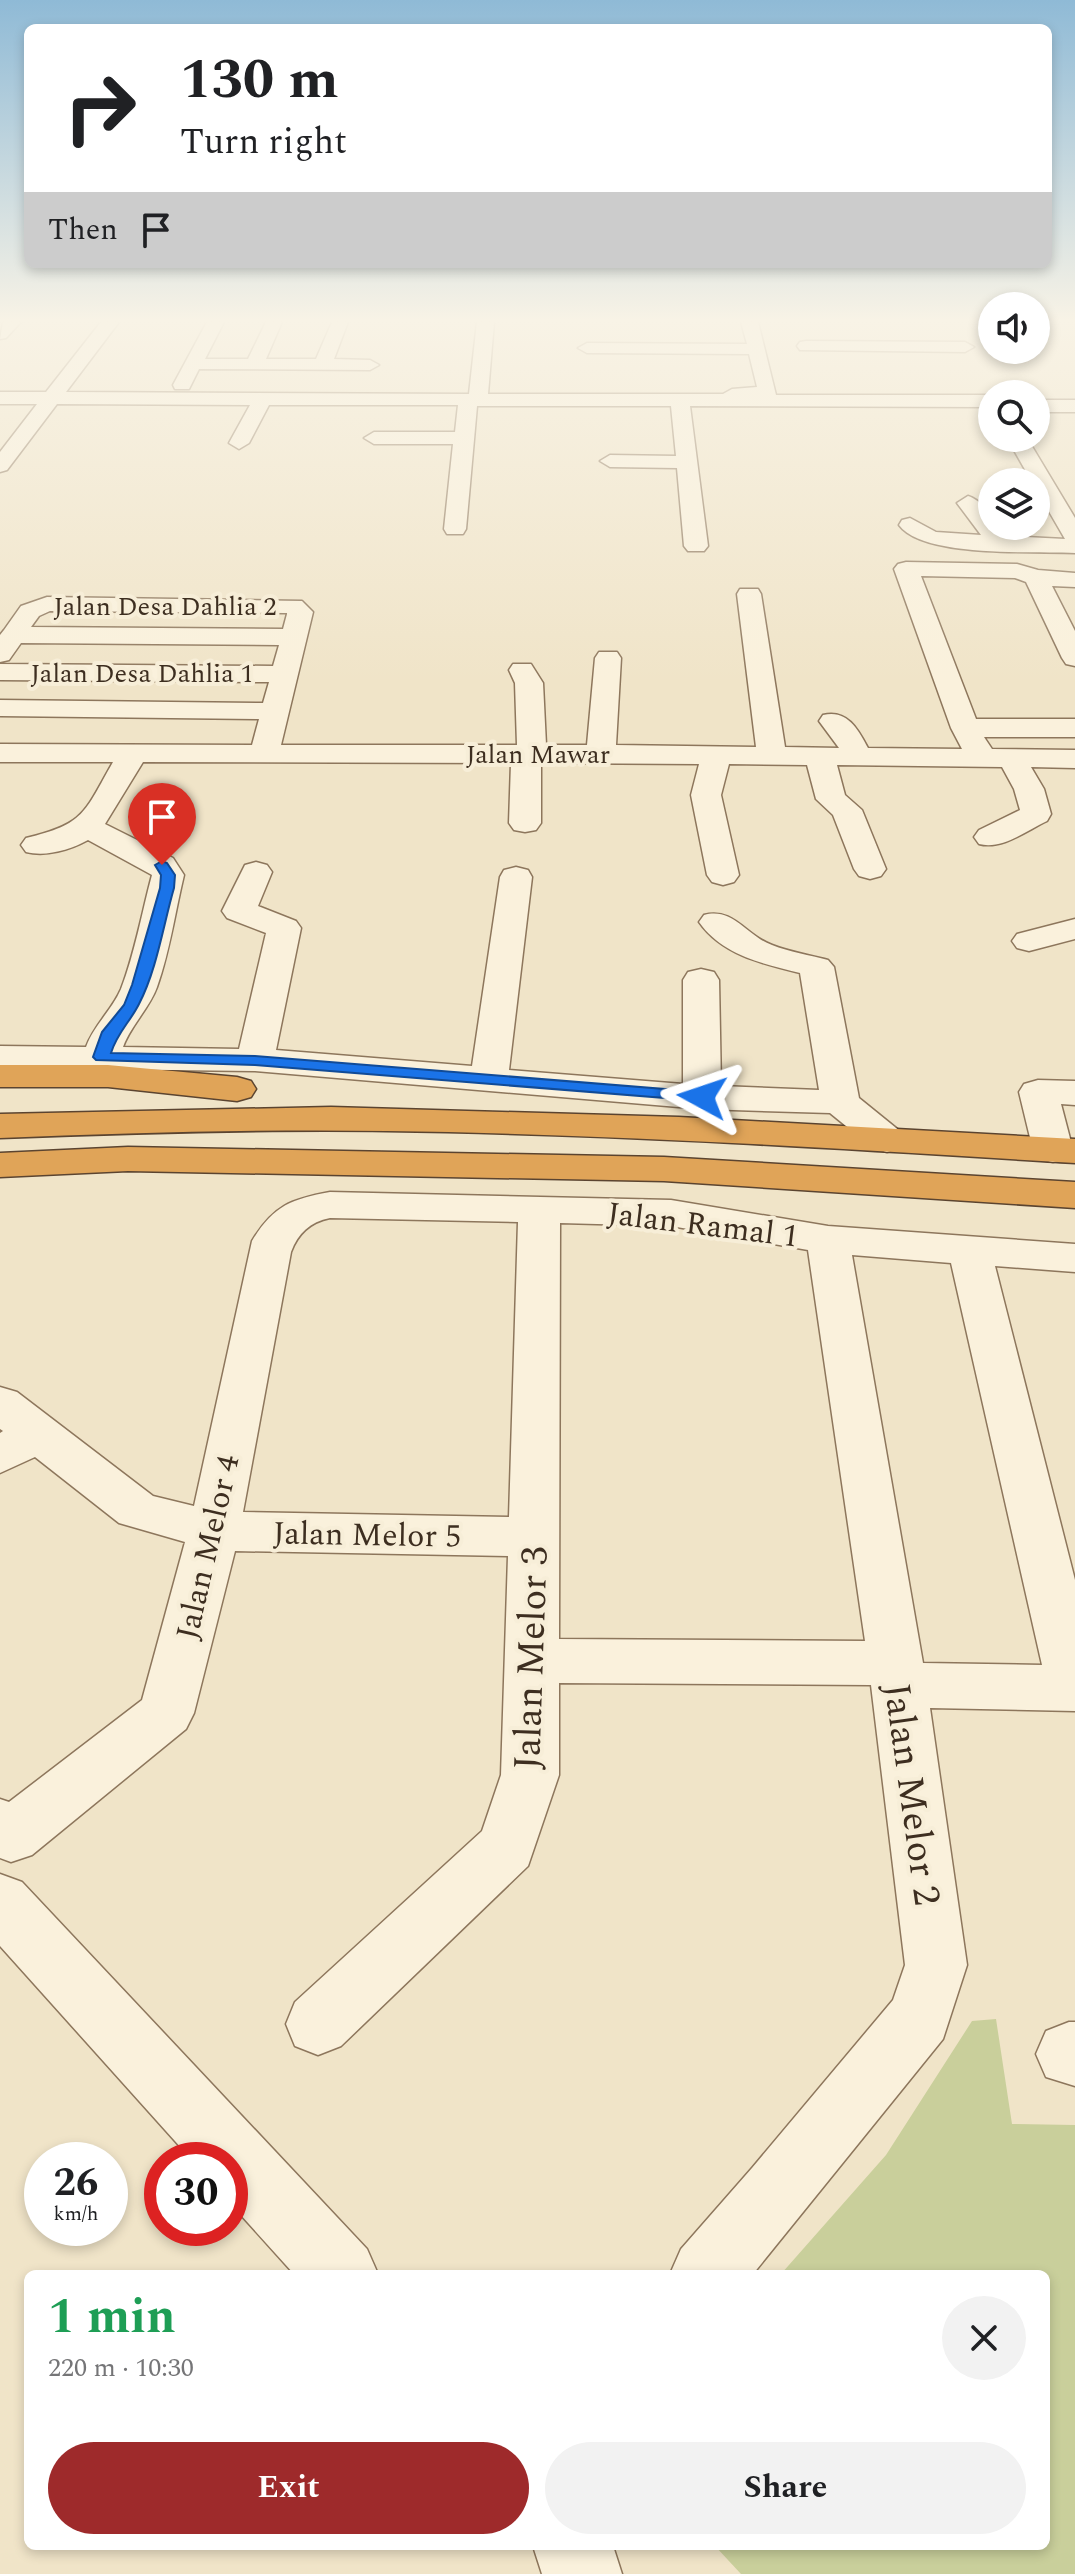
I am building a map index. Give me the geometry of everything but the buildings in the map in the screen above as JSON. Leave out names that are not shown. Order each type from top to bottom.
[{"type":"highway","points":[[0,1076],[246,1075],[409,1091],[583,1103],[708,1117],[748,1131]]},
{"type":"highway","points":[[0,1096],[246,1075]]},
{"type":"highway","points":[[0,1126],[203,1120],[439,1120],[748,1131],[1064,1150]]},
{"type":"highway","points":[[0,1165],[128,1159],[664,1169],[1075,1195]]},
{"type":"highway","points":[[664,1169],[1075,1215]]},
{"type":"street","points":[[0,466],[18,442]]},
{"type":"street","points":[[455,529],[464,442]]},
{"type":"street","points":[[685,442],[696,546]]},
{"type":"street","points":[[1025,452],[1075,537]]},
{"type":"street","points":[[610,461],[687,462]]},
{"type":"street","points":[[968,503],[1000,545]]},
{"type":"street","points":[[910,525],[929,537],[1000,545],[1075,546]]},
{"type":"street","points":[[990,837],[1036,814],[1029,789],[965,728],[906,569],[1017,571],[1036,577],[1070,575]]},
{"type":"street","points":[[1036,577],[1075,658]]},
{"type":"street","points":[[749,594],[772,756]]},
{"type":"street","name":"Jalan Desa Dahlia 2","points":[[6,645],[30,611],[37,606],[58,603],[284,605],[296,624]]},
{"type":"street","points":[[6,645],[296,624],[264,754]]},
{"type":"street","points":[[601,754],[608,658]]},
{"type":"street","points":[[522,670],[529,683],[525,823]]},
{"type":"street","name":"Jalan Desa Dahlia 1","points":[[0,672],[283,674]]},
{"type":"street","points":[[0,708],[274,711]]},
{"type":"street","points":[[833,721],[846,733],[858,757]]},
{"type":"street","points":[[965,728],[1075,728]]},
{"type":"street","name":"Jalan Mawar","points":[[0,753],[1075,759]]},
{"type":"street","points":[[37,845],[58,844],[88,828],[133,753]]},
{"type":"street","points":[[716,756],[706,795],[723,875]]},
{"type":"street","points":[[820,757],[831,799],[847,810],[870,869]]},
{"type":"street","points":[[88,828],[162,865],[168,875],[140,985],[131,1006],[110,1032],[101,1057]]},
{"type":"street","points":[[246,1075],[284,928],[239,911],[256,872]]},
{"type":"street","points":[[489,1079],[516,877]]},
{"type":"street","points":[[716,922],[757,952],[816,967],[840,1102]]},
{"type":"street","points":[[1029,941],[1075,929]]},
{"type":"street","points":[[701,980],[702,1097]]},
{"type":"street","points":[[0,1057],[101,1057],[246,1075],[489,1079],[702,1097],[840,1102],[887,1140]]},
{"type":"street","points":[[1064,1150],[1038,1092],[1075,1093]]},
{"type":"street","name":"Jalan Ramal 1","points":[[330,1205],[671,1213],[828,1240],[1075,1258]]},
{"type":"street","name":"Jalan Melor 4","points":[[0,1825],[11,1836],[166,1713],[214,1531],[274,1239],[294,1215],[330,1205]]},
{"type":"street","name":"Jalan Melor 3","points":[[318,2024],[507,1847],[530,1775],[539,1208]]},
{"type":"street","name":"Jalan Melor 2","points":[[710,2270],[777,2193],[920,2017],[936,1965],[897,1674],[828,1240]]},
{"type":"street","points":[[532,1661],[897,1674],[1075,1688],[969,1248]]},
{"type":"street","name":"Jalan Melor 5","points":[[13,1431],[137,1510],[214,1531],[534,1537]]},
{"type":"street","points":[[0,1902],[338,2270]]},
{"type":"street","points":[[574,2550],[582,2574]]},
{"type":"green space","points":[[996,2019],[1012,2124],[1075,2125],[1075,2574],[741,2574],[719,2550],[1050,2550],[1050,2270],[785,2270],[886,2155],[972,2021]]},
{"type":"route","points":[[162,865],[168,875],[167,888],[140,985],[131,1006],[110,1032],[101,1057],[255,1060],[702,1097]]}]
